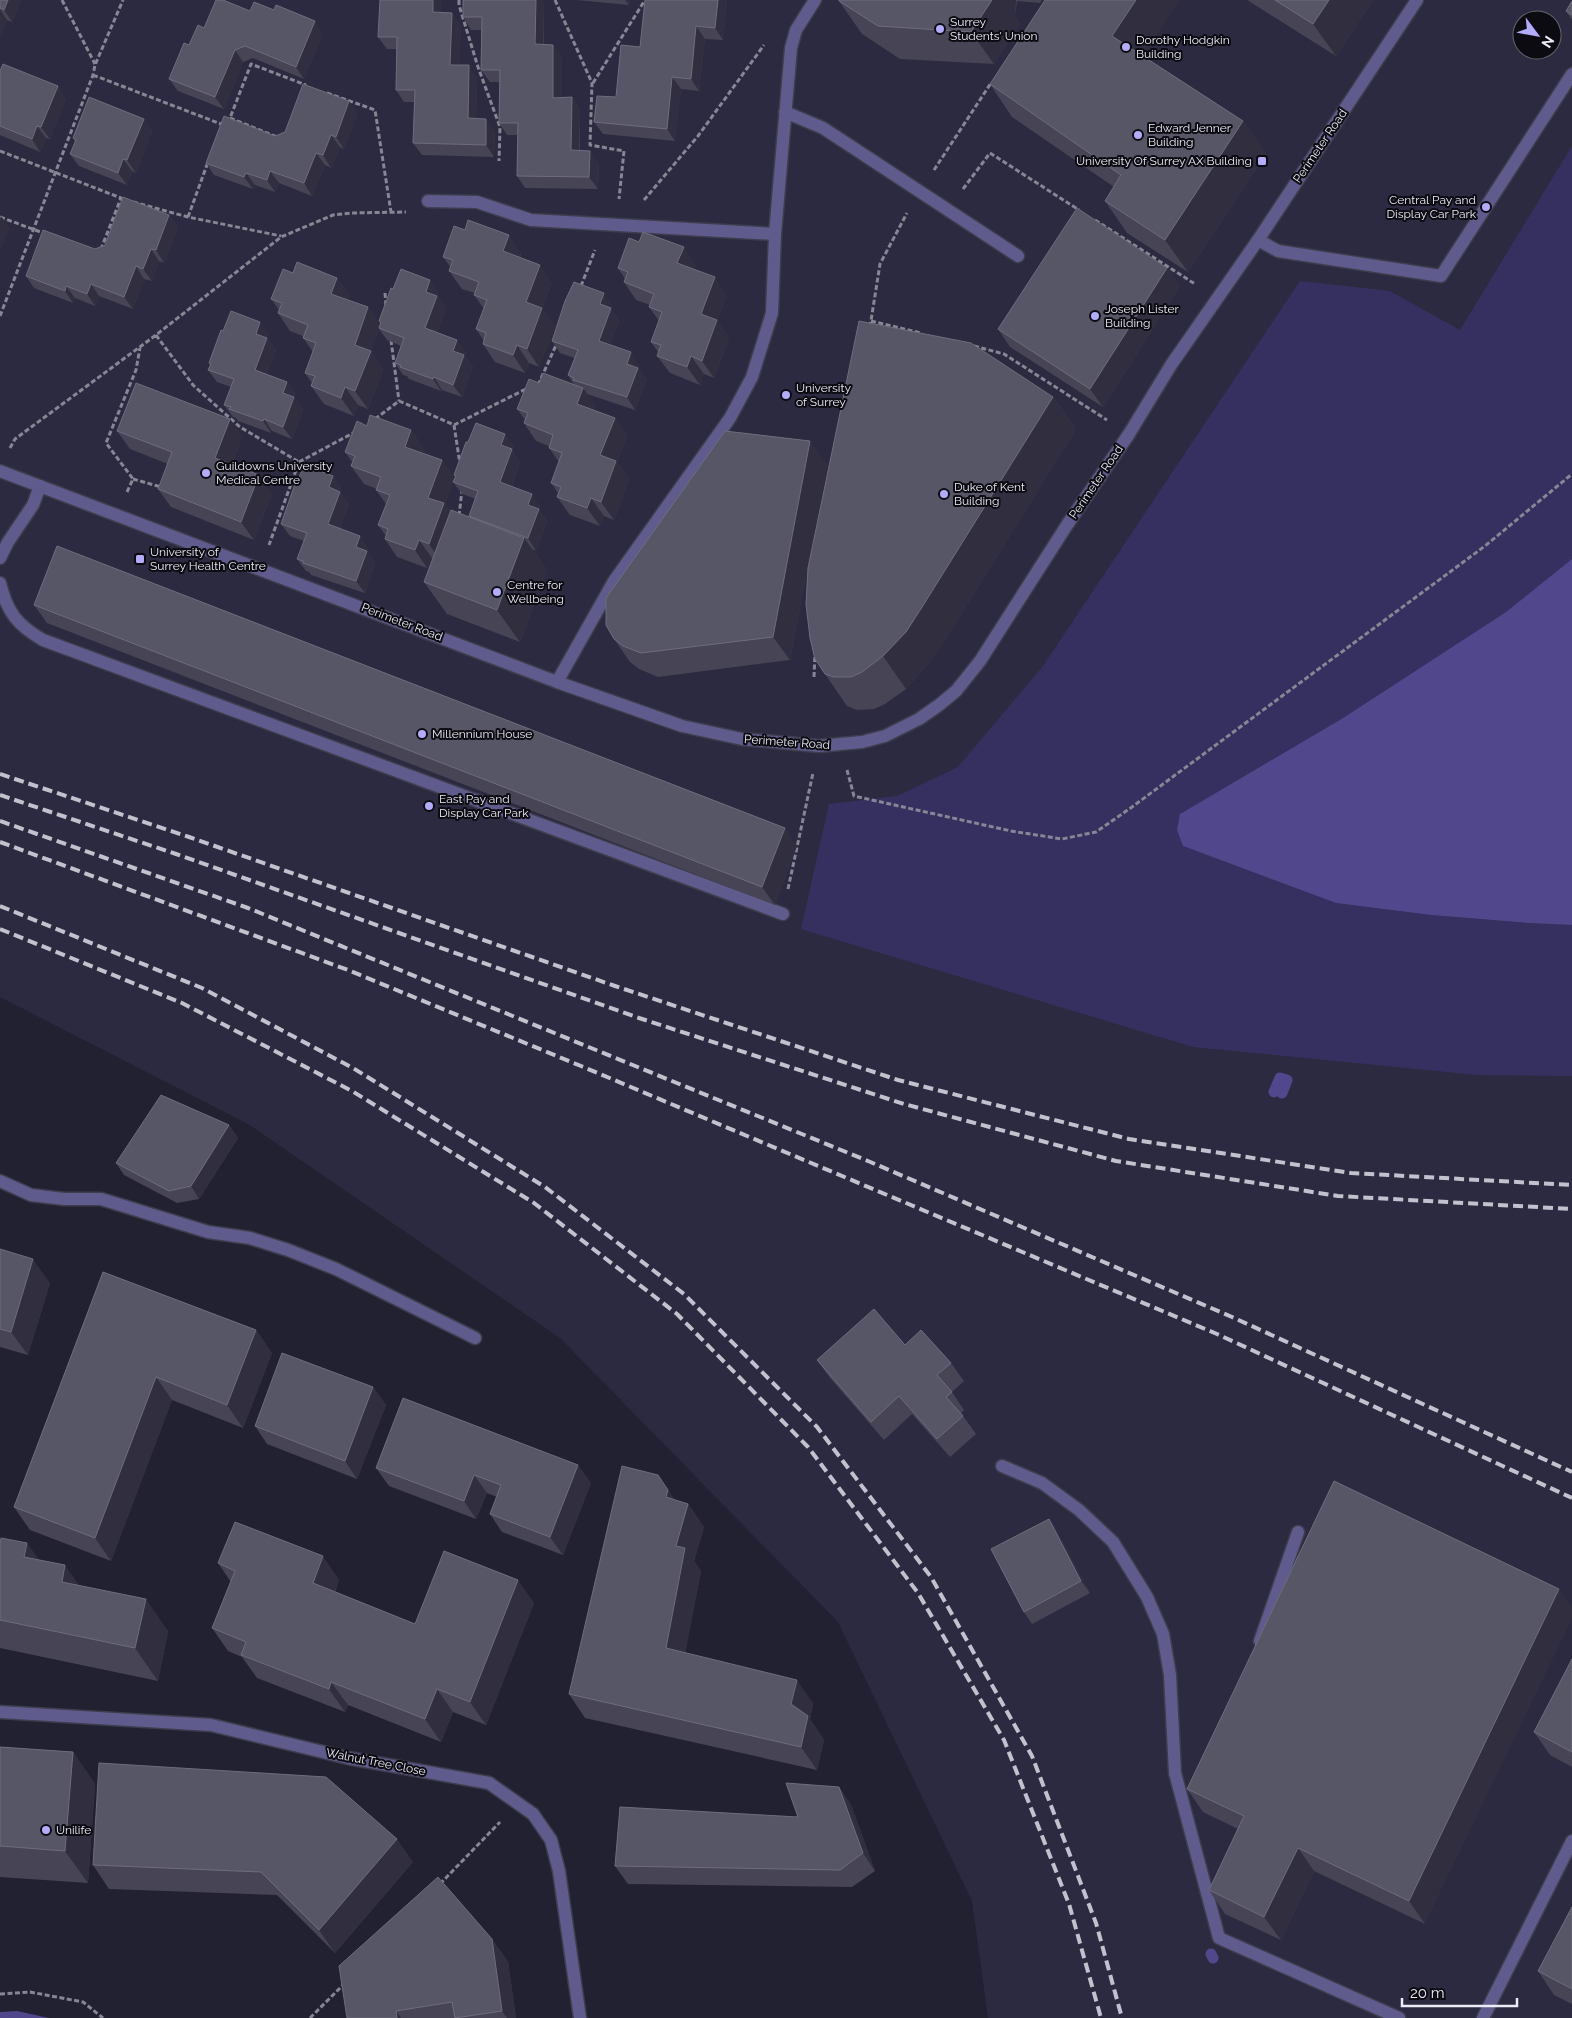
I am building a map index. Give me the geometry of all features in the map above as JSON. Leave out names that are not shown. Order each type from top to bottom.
[{"type":"street","points":[[556,682],[614,581],[730,418],[752,377],[772,313],[775,234],[792,48],[796,30],[815,0]]},
{"type":"street","name":"Perimeter Road","points":[[0,471],[556,682],[682,726],[742,739],[819,746],[839,746],[862,742],[901,728],[932,710],[956,691],[992,645],[1067,525],[1129,434],[1171,365],[1258,240],[1417,0]]},
{"type":"street","points":[[1258,240],[1278,251],[1442,276],[1572,74]]},
{"type":"street","points":[[785,112],[823,128],[1018,256]]},
{"type":"street","points":[[428,201],[477,202],[531,220],[775,234]]},
{"type":"street","points":[[0,558],[3,549],[33,505],[40,486]]},
{"type":"street","points":[[0,583],[3,595],[16,620],[24,629],[43,640],[783,914]]},
{"type":"street","points":[[0,1181],[31,1194],[64,1199],[101,1200],[208,1232],[250,1238],[278,1247],[336,1269],[475,1338]]},
{"type":"street","points":[[1002,1466],[1042,1483],[1079,1510],[1113,1542],[1147,1597],[1163,1634],[1170,1675],[1175,1772],[1219,1938],[1399,2018]]},
{"type":"street","points":[[1256,1651],[1298,1532]]},
{"type":"street","name":"Walnut Tree Close","points":[[0,1712],[211,1725],[348,1758],[489,1783],[533,1814],[551,1840],[559,1871],[580,2018]]},
{"type":"street","points":[[1185,1807],[1198,1801]]},
{"type":"street","points":[[1483,2018],[1572,1841]]},
{"type":"path","points":[[62,0],[95,65]]},
{"type":"path","points":[[0,316],[93,75],[95,65],[124,0]]},
{"type":"path","points":[[459,0],[478,67],[500,127],[499,161]]},
{"type":"path","points":[[555,0],[592,84],[590,145],[624,151],[619,200]]},
{"type":"path","points":[[592,84],[645,0]]},
{"type":"path","points":[[642,203],[698,136],[769,39]]},
{"type":"path","points":[[218,133],[221,124],[230,118],[252,64],[307,86]]},
{"type":"path","points":[[93,75],[221,124]]},
{"type":"path","points":[[869,330],[880,264],[920,190],[993,81]]},
{"type":"path","points":[[324,92],[375,110],[391,212]]},
{"type":"path","points":[[230,118],[285,140]]},
{"type":"path","points":[[0,151],[121,198],[188,217],[281,236]]},
{"type":"path","points":[[949,209],[990,153],[1082,212]]},
{"type":"path","points":[[188,217],[208,161]]},
{"type":"path","points":[[99,255],[121,198]]},
{"type":"path","points":[[5,456],[15,439],[156,335],[281,236],[333,215],[414,212],[428,201]]},
{"type":"path","points":[[0,216],[49,236]]},
{"type":"path","points":[[1090,217],[1216,298]]},
{"type":"path","points":[[577,295],[605,224]]},
{"type":"path","points":[[384,293],[387,312]]},
{"type":"path","points":[[871,321],[928,335]]},
{"type":"path","points":[[390,332],[399,401]]},
{"type":"path","points":[[156,335],[193,385],[240,427],[299,462]]},
{"type":"path","points":[[399,401],[454,425],[539,383],[558,339]]},
{"type":"path","points":[[966,344],[1004,354],[1129,434]]},
{"type":"path","points":[[140,347],[136,370],[106,443],[133,479],[170,489]]},
{"type":"path","points":[[373,420],[399,401]]},
{"type":"path","points":[[454,425],[461,474]]},
{"type":"path","points":[[261,569],[299,462],[358,430]]},
{"type":"path","points":[[839,746],[854,796],[1011,831],[1062,839],[1096,832],[1486,546],[1572,474]]},
{"type":"path","points":[[117,516],[133,479]]},
{"type":"path","points":[[458,520],[462,483]]},
{"type":"path","points":[[814,677],[815,647]]},
{"type":"path","points":[[783,914],[819,746]]},
{"type":"path","points":[[435,1889],[517,1803]]},
{"type":"path","points":[[310,2018],[345,1982]]},
{"type":"path","points":[[0,1994],[30,1992],[83,2002],[103,2018]]},
{"type":"shaded area","name":"University of Surrey","points":[[0,0],[1572,0],[1572,2018],[988,2018],[972,1901],[838,1622],[560,1338],[248,1124],[0,997]]},
{"type":"shaded area","points":[[1572,146],[1572,559],[1506,612],[1343,718],[1180,814],[1183,846],[1336,903],[1431,915],[1572,925],[1572,1076],[1477,1075],[1193,1047],[801,929],[829,804],[897,796],[958,767],[1043,666],[1300,281],[1390,291],[1460,330]]},
{"type":"shaded area","points":[[1572,559],[1572,925],[1431,915],[1336,903],[1183,846],[1177,830],[1180,814],[1343,718],[1506,612]]},
{"type":"shaded area","points":[[17,2011],[49,2018],[0,2018],[0,2012]]},
{"type":"building","points":[[0,0],[8,0],[4,10],[0,8]]},
{"type":"building","points":[[216,0],[223,0],[250,11],[254,2],[274,10],[276,5],[315,21],[296,67],[245,46],[235,50],[215,97],[169,79],[184,43],[189,45],[198,25],[204,28]]},
{"type":"building","points":[[380,0],[433,0],[433,12],[452,13],[450,65],[469,65],[468,118],[486,119],[486,145],[413,143],[415,90],[396,90],[397,37],[378,37]]},
{"type":"building","points":[[463,0],[536,0],[535,44],[553,45],[553,98],[572,97],[571,150],[590,151],[589,177],[517,176],[518,123],[499,123],[500,70],[481,70],[482,17],[463,17]]},
{"type":"building","points":[[645,0],[718,0],[715,28],[696,26],[691,79],[672,77],[667,129],[594,122],[597,96],[616,97],[621,45],[640,47]]},
{"type":"building","points":[[839,0],[992,0],[971,32],[878,26]]},
{"type":"building","name":"Edward Jenner Building","points":[[1045,0],[1136,0],[1112,36],[1243,121],[1165,240],[1105,201],[1121,175],[990,84]]},
{"type":"building","points":[[1275,0],[1329,0],[1313,24]]},
{"type":"building","points":[[1572,1],[1572,15],[1566,11]]},
{"type":"building","points":[[3,64],[58,86],[41,127],[37,126],[32,139],[0,126],[0,71]]},
{"type":"building","points":[[303,84],[349,101],[336,137],[331,135],[323,155],[316,153],[304,183],[270,171],[267,180],[246,173],[244,177],[206,163],[224,116],[275,136],[285,132]]},
{"type":"building","points":[[89,97],[144,119],[127,160],[123,159],[118,173],[70,154],[76,140],[73,138]]},
{"type":"building","points":[[123,197],[169,215],[156,250],[151,249],[143,269],[136,266],[124,297],[91,284],[87,294],[66,286],[65,291],[26,276],[43,230],[95,249],[105,245]]},
{"type":"building","name":"Joseph Lister Building","points":[[1077,208],[1167,268],[1090,389],[998,329]]},
{"type":"building","points":[[468,220],[509,235],[503,251],[540,265],[526,302],[542,308],[527,349],[517,345],[513,355],[483,344],[486,333],[476,329],[487,300],[474,295],[479,282],[449,271],[453,260],[443,257],[454,226],[465,230]]},
{"type":"building","points":[[643,232],[684,247],[677,263],[715,277],[701,314],[717,320],[702,361],[691,356],[687,367],[657,356],[661,345],[651,342],[662,312],[649,307],[654,294],[624,282],[628,272],[618,268],[629,238],[639,242]]},
{"type":"building","points":[[297,262],[337,278],[331,294],[368,307],[355,345],[371,351],[355,391],[345,387],[341,398],[311,386],[315,376],[305,373],[316,343],[303,338],[308,325],[278,313],[282,303],[271,299],[283,269],[293,273]]},
{"type":"building","points":[[401,269],[430,280],[426,292],[437,296],[425,328],[457,340],[453,351],[464,355],[453,385],[400,367],[401,365],[395,363],[404,338],[379,328],[381,322],[379,321],[391,288],[393,289]]},
{"type":"building","points":[[574,282],[604,293],[600,304],[611,308],[599,341],[631,352],[627,364],[638,368],[627,397],[573,380],[574,378],[568,375],[578,350],[552,341],[565,301]]},
{"type":"building","points":[[231,311],[260,322],[256,334],[267,338],[255,370],[287,382],[283,393],[294,397],[283,427],[264,419],[263,421],[229,409],[231,407],[224,405],[234,379],[208,370],[221,330],[223,331]]},
{"type":"building","name":"Duke of Kent Building","points":[[859,321],[971,343],[1053,397],[906,632],[883,656],[862,672],[851,677],[834,677],[825,674],[815,659],[810,638],[806,604],[808,568]]},
{"type":"building","points":[[543,373],[583,388],[577,404],[615,418],[600,455],[616,461],[601,502],[591,498],[587,508],[557,497],[561,487],[551,483],[562,453],[549,448],[553,435],[524,423],[528,413],[517,409],[529,379],[539,383]]},
{"type":"building","name":"Guildowns University Medical Centre","points":[[136,383],[230,419],[215,458],[259,475],[241,522],[158,489],[172,452],[117,431]]},
{"type":"building","points":[[370,415],[411,430],[405,447],[442,460],[428,498],[444,503],[429,544],[419,540],[415,550],[385,539],[388,529],[378,525],[390,495],[376,490],[381,477],[351,466],[355,456],[345,452],[357,421],[367,426]]},
{"type":"building","points":[[476,423],[505,434],[501,445],[512,449],[500,482],[532,494],[528,505],[539,509],[528,538],[469,516],[478,491],[453,482],[466,442],[468,442]]},
{"type":"building","points":[[725,431],[810,441],[773,637],[641,653],[623,646],[614,639],[606,625],[606,598]]},
{"type":"building","points":[[304,465],[333,476],[329,487],[340,492],[328,524],[360,536],[356,547],[367,551],[356,581],[303,563],[303,561],[297,559],[307,533],[281,524]]},
{"type":"building","points":[[451,510],[524,538],[497,610],[424,582]]},
{"type":"building","name":"Millennium House","points":[[57,546],[785,828],[762,887],[34,605]]},
{"type":"building","points":[[161,1095],[229,1125],[191,1186],[169,1191],[116,1163]]},
{"type":"building","points":[[0,1249],[33,1259],[11,1332],[0,1329]]},
{"type":"building","points":[[103,1272],[256,1330],[227,1405],[156,1377],[95,1538],[14,1507]]},
{"type":"building","points":[[874,1309],[905,1345],[921,1330],[951,1363],[937,1375],[952,1392],[946,1397],[963,1416],[937,1439],[899,1396],[871,1422],[817,1360]]},
{"type":"building","points":[[282,1353],[373,1387],[345,1461],[255,1426]]},
{"type":"building","points":[[403,1398],[578,1465],[550,1537],[490,1514],[501,1485],[474,1475],[464,1501],[376,1468]]},
{"type":"building","points":[[622,1466],[658,1475],[668,1490],[666,1497],[688,1504],[676,1546],[685,1548],[666,1648],[797,1680],[791,1704],[808,1716],[801,1747],[569,1694]]},
{"type":"building","points":[[1334,1481],[1559,1589],[1409,1901],[1298,1848],[1264,1917],[1209,1890],[1244,1816],[1187,1789]]},
{"type":"building","points":[[1049,1519],[1081,1581],[1024,1612],[991,1549]]},
{"type":"building","points":[[235,1522],[323,1556],[313,1583],[415,1624],[444,1551],[518,1580],[470,1702],[437,1689],[425,1719],[331,1682],[329,1689],[241,1655],[246,1642],[212,1628],[235,1571],[218,1563]]},
{"type":"building","points":[[1,1538],[27,1543],[24,1557],[65,1565],[62,1582],[146,1599],[135,1648],[0,1620]]},
{"type":"building","points":[[1572,1659],[1572,1752],[1534,1732]]},
{"type":"building","points":[[0,1747],[73,1752],[65,1851],[0,1846]]},
{"type":"building","points":[[99,1763],[326,1777],[397,1839],[319,1930],[261,1872],[93,1865]]},
{"type":"building","points":[[786,1783],[839,1787],[863,1853],[840,1870],[615,1866],[620,1807],[798,1817]]},
{"type":"building","points":[[438,1877],[492,1939],[502,2011],[455,2018],[452,2002],[396,2011],[397,2018],[347,2018],[339,1966]]},
{"type":"building","points":[[1572,1907],[1572,1989],[1538,1971]]},
{"type":"waterway","points":[[1274,1092],[1280,1078],[1287,1080],[1282,1093]]},
{"type":"waterway","points":[[1211,1954],[1213,1958]]},
{"type":"railway","points":[[0,774],[189,837],[615,986],[898,1080],[1129,1139],[1351,1173],[1572,1185]]},
{"type":"railway","points":[[0,795],[176,854],[639,1018],[904,1104],[1116,1161],[1338,1196],[1572,1209]]},
{"type":"railway","points":[[0,821],[248,908],[868,1161],[1232,1317],[1572,1472]]},
{"type":"railway","points":[[0,842],[348,970],[581,1066],[1217,1334],[1572,1498]]},
{"type":"railway","points":[[0,906],[202,988],[353,1068],[545,1187],[684,1294],[817,1427],[931,1577],[1032,1756],[1096,1923],[1122,2018]]},
{"type":"railway","points":[[0,929],[182,1003],[352,1091],[534,1203],[677,1314],[808,1447],[918,1593],[1004,1740],[1069,1904],[1101,2018]]},
{"type":"place","name":"Surrey Students' Union","points":[[940,29]]},
{"type":"place","name":"Dorothy Hodgkin Building","points":[[1126,47]]},
{"type":"place","name":"Edward Jenner Building","points":[[1138,135]]},
{"type":"place","name":"University Of Surrey AX Building","points":[[1262,161]]},
{"type":"place","name":"Central Pay and Display Car Park","points":[[1486,207]]},
{"type":"place","name":"Joseph Lister Building","points":[[1095,316]]},
{"type":"place","name":"University of Surrey","points":[[786,395]]},
{"type":"place","name":"Guildowns University Medical Centre","points":[[206,473]]},
{"type":"place","name":"Duke of Kent Building","points":[[944,494]]},
{"type":"place","name":"University of Surrey Health Centre","points":[[140,559]]},
{"type":"place","name":"Centre for Wellbeing","points":[[497,592]]},
{"type":"place","name":"Millennium House","points":[[422,734]]},
{"type":"place","name":"East Pay and Display Car Park","points":[[429,806]]},
{"type":"place","name":"Unilife","points":[[46,1830]]}]
